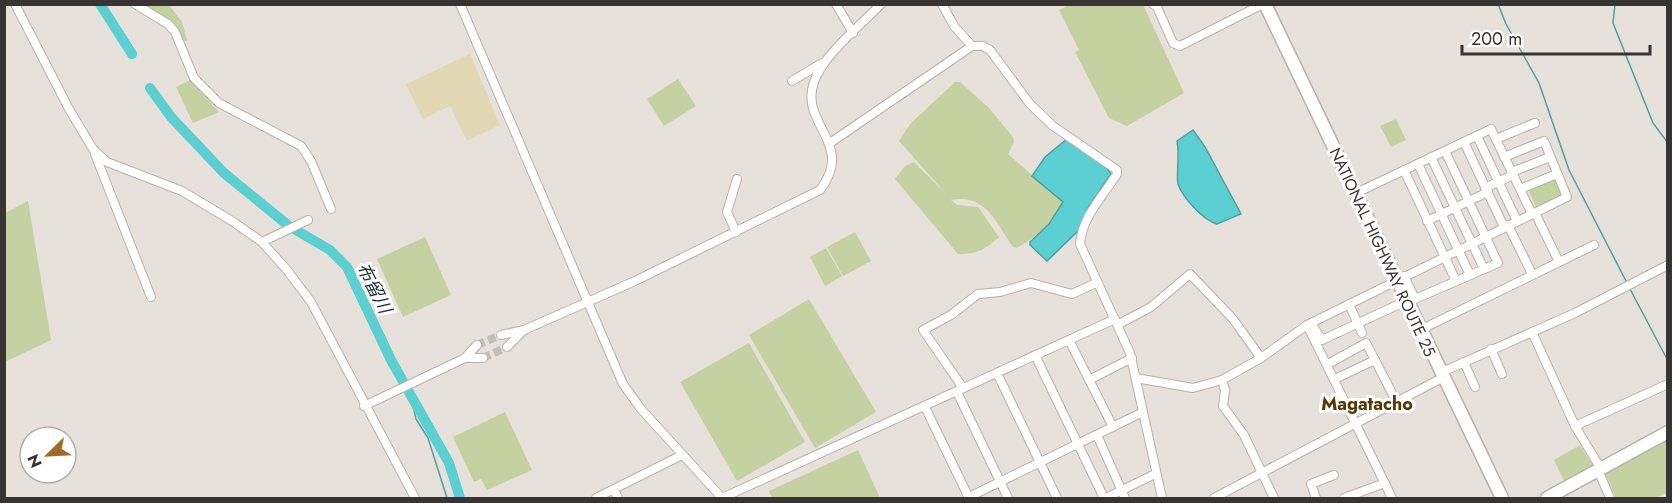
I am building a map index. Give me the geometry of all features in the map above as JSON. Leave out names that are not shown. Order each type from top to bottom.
[{"type":"highway","name":"NATIONAL HIGHWAY ROUTE 25","points":[[1264,4],[1354,194],[1400,278],[1406,301],[1502,498]]},
{"type":"highway","points":[[1547,498],[1668,432]]},
{"type":"street","points":[[15,4],[69,109],[93,149],[151,297]]},
{"type":"street","points":[[135,4],[168,24],[175,32],[194,78],[219,103],[301,146],[311,161],[331,208]]},
{"type":"street","points":[[460,4],[589,302],[616,370],[631,397],[722,498],[1035,355],[1151,307],[1190,274],[1233,319],[1261,358]]},
{"type":"street","points":[[836,4],[853,33]]},
{"type":"street","points":[[501,335],[524,330],[589,302],[820,190],[832,169],[831,142],[814,114],[812,90],[819,71],[881,4]]},
{"type":"street","points":[[942,4],[954,26],[972,46]]},
{"type":"street","points":[[1153,4],[1157,7],[1173,43],[1180,46],[1264,4]]},
{"type":"street","points":[[831,142],[972,46],[983,46],[990,50],[1030,104],[1053,126],[1117,170],[1118,174],[1095,203],[1080,236],[1080,244],[1132,358],[1141,413],[1162,498]]},
{"type":"street","points":[[792,81],[829,59]]},
{"type":"street","points":[[1496,139],[1535,123]]},
{"type":"street","points":[[1354,194],[1491,129],[1558,262]]},
{"type":"street","points":[[1477,136],[1517,221]]},
{"type":"street","points":[[1136,378],[1193,388],[1222,380],[1261,358],[1309,324],[1567,197],[1544,141],[1504,157]]},
{"type":"street","points":[[1464,142],[1532,274]]},
{"type":"street","points":[[93,149],[107,162],[182,191],[261,242],[310,302],[414,498]]},
{"type":"street","points":[[1400,278],[1415,299],[1498,262],[1445,151]]},
{"type":"street","points":[[1431,157],[1484,269]]},
{"type":"street","points":[[1427,221],[1469,201],[1512,174],[1550,157]]},
{"type":"street","points":[[1418,164],[1470,275]]},
{"type":"street","points":[[1404,170],[1456,281]]},
{"type":"street","points":[[1520,189],[1557,174]]},
{"type":"street","points":[[736,232],[728,212],[737,179]]},
{"type":"street","points":[[261,242],[308,220]]},
{"type":"street","points":[[1420,330],[1594,245]]},
{"type":"street","points":[[1214,498],[1262,471],[1357,425],[1464,362],[1575,313],[1668,265]]},
{"type":"street","points":[[1008,498],[960,390],[923,330],[951,315],[978,294],[1000,292],[1031,283],[1072,294],[1096,283]]},
{"type":"street","points":[[1309,324],[1323,340],[1406,301]]},
{"type":"street","points":[[1349,304],[1362,333]]},
{"type":"street","points":[[1309,324],[1392,498]]},
{"type":"street","points":[[507,347],[524,330]]},
{"type":"street","points":[[1532,332],[1575,426],[1599,469],[1610,498]]},
{"type":"street","points":[[1069,340],[1113,427]]},
{"type":"street","points":[[1328,363],[1366,343],[1397,402]]},
{"type":"street","points":[[364,406],[465,358],[477,345]]},
{"type":"street","points":[[1491,349],[1502,374]]},
{"type":"street","points":[[1035,355],[1105,498],[1123,495],[1155,474]]},
{"type":"street","points":[[465,358],[483,358]]},
{"type":"street","points":[[1089,380],[1132,358]]},
{"type":"street","points":[[1335,379],[1375,360]]},
{"type":"street","points":[[1464,362],[1475,387]]},
{"type":"street","points":[[996,373],[1042,463],[1057,498]]},
{"type":"street","points":[[1222,380],[1223,406],[1244,435],[1274,498]]},
{"type":"street","points":[[1575,426],[1668,384]]},
{"type":"street","points":[[925,407],[969,498],[1141,413]]},
{"type":"street","points":[[1097,435],[1123,495]]},
{"type":"street","points":[[596,498],[682,455]]},
{"type":"street","points":[[1316,498],[1311,484],[1334,475]]},
{"type":"street","points":[[1344,498],[1384,483]]},
{"type":"street","points":[[614,490],[618,498]]},
{"type":"green space","points":[[141,5],[169,5],[182,22],[187,40],[185,42],[163,15]]},
{"type":"green space","points":[[1069,5],[1143,5],[1184,93],[1127,126],[1109,118],[1075,52],[1079,50],[1059,10]]},
{"type":"green space","points":[[678,79],[696,106],[664,126],[647,99]]},
{"type":"green space","points":[[190,80],[219,112],[193,123],[176,87]]},
{"type":"green space","points":[[955,82],[960,82],[989,108],[1013,137],[1014,142],[1008,154],[1062,201],[1050,222],[1017,248],[1013,247],[982,205],[963,199],[951,200],[957,205],[978,207],[999,237],[980,250],[958,254],[895,179],[905,166],[914,162],[947,195],[899,141],[910,124]]},
{"type":"green space","points":[[1396,119],[1406,140],[1391,147],[1380,126]]},
{"type":"green space","points":[[1555,177],[1564,195],[1537,209],[1528,189]]},
{"type":"green space","points":[[28,201],[51,340],[5,362],[5,213]]},
{"type":"green space","points":[[855,232],[871,261],[843,276],[827,247]]},
{"type":"green space","points":[[425,237],[451,295],[403,317],[377,259]]},
{"type":"green space","points":[[826,248],[842,276],[825,286],[810,257]]},
{"type":"green space","points":[[809,299],[876,412],[815,448],[749,335]]},
{"type":"green space","points":[[749,343],[805,442],[737,481],[680,382]]},
{"type":"green space","points":[[505,412],[532,470],[487,490],[481,479],[474,482],[453,437]]},
{"type":"green space","points":[[1667,436],[1667,493],[1655,498],[1616,498],[1604,471]]},
{"type":"green space","points":[[1580,445],[1595,469],[1566,485],[1554,460]]},
{"type":"green space","points":[[858,450],[880,498],[772,498],[769,491]]},
{"type":"sand","points":[[470,54],[500,125],[467,141],[450,106],[423,119],[406,84]]},
{"type":"water","points":[[1193,130],[1205,147],[1241,214],[1217,224],[1194,208],[1178,184],[1177,141]]},
{"type":"water","points":[[1067,139],[1107,168],[1111,174],[1089,206],[1079,230],[1047,261],[1030,245],[1030,242],[1049,224],[1063,202],[1032,176],[1045,157]]},
{"type":"waterway","name":"布留川","points":[[100,4],[132,54]]},
{"type":"waterway","points":[[1498,4],[1506,24],[1539,83],[1569,170],[1627,283]]},
{"type":"waterway","points":[[1615,4],[1613,23],[1653,123],[1668,143]]},
{"type":"waterway","name":"布留川","points":[[150,88],[171,117],[224,173],[289,226],[330,250],[347,267],[391,360],[449,463],[460,498]]},
{"type":"waterway","points":[[1629,287],[1668,361]]},
{"type":"waterway","points":[[411,397],[416,419],[428,438],[447,498]]},
{"type":"tunnel","points":[[477,345],[501,335]]},
{"type":"tunnel","points":[[483,358],[507,347]]},
{"type":"district","name":"Magatacho","points":[[1367,404]]}]
